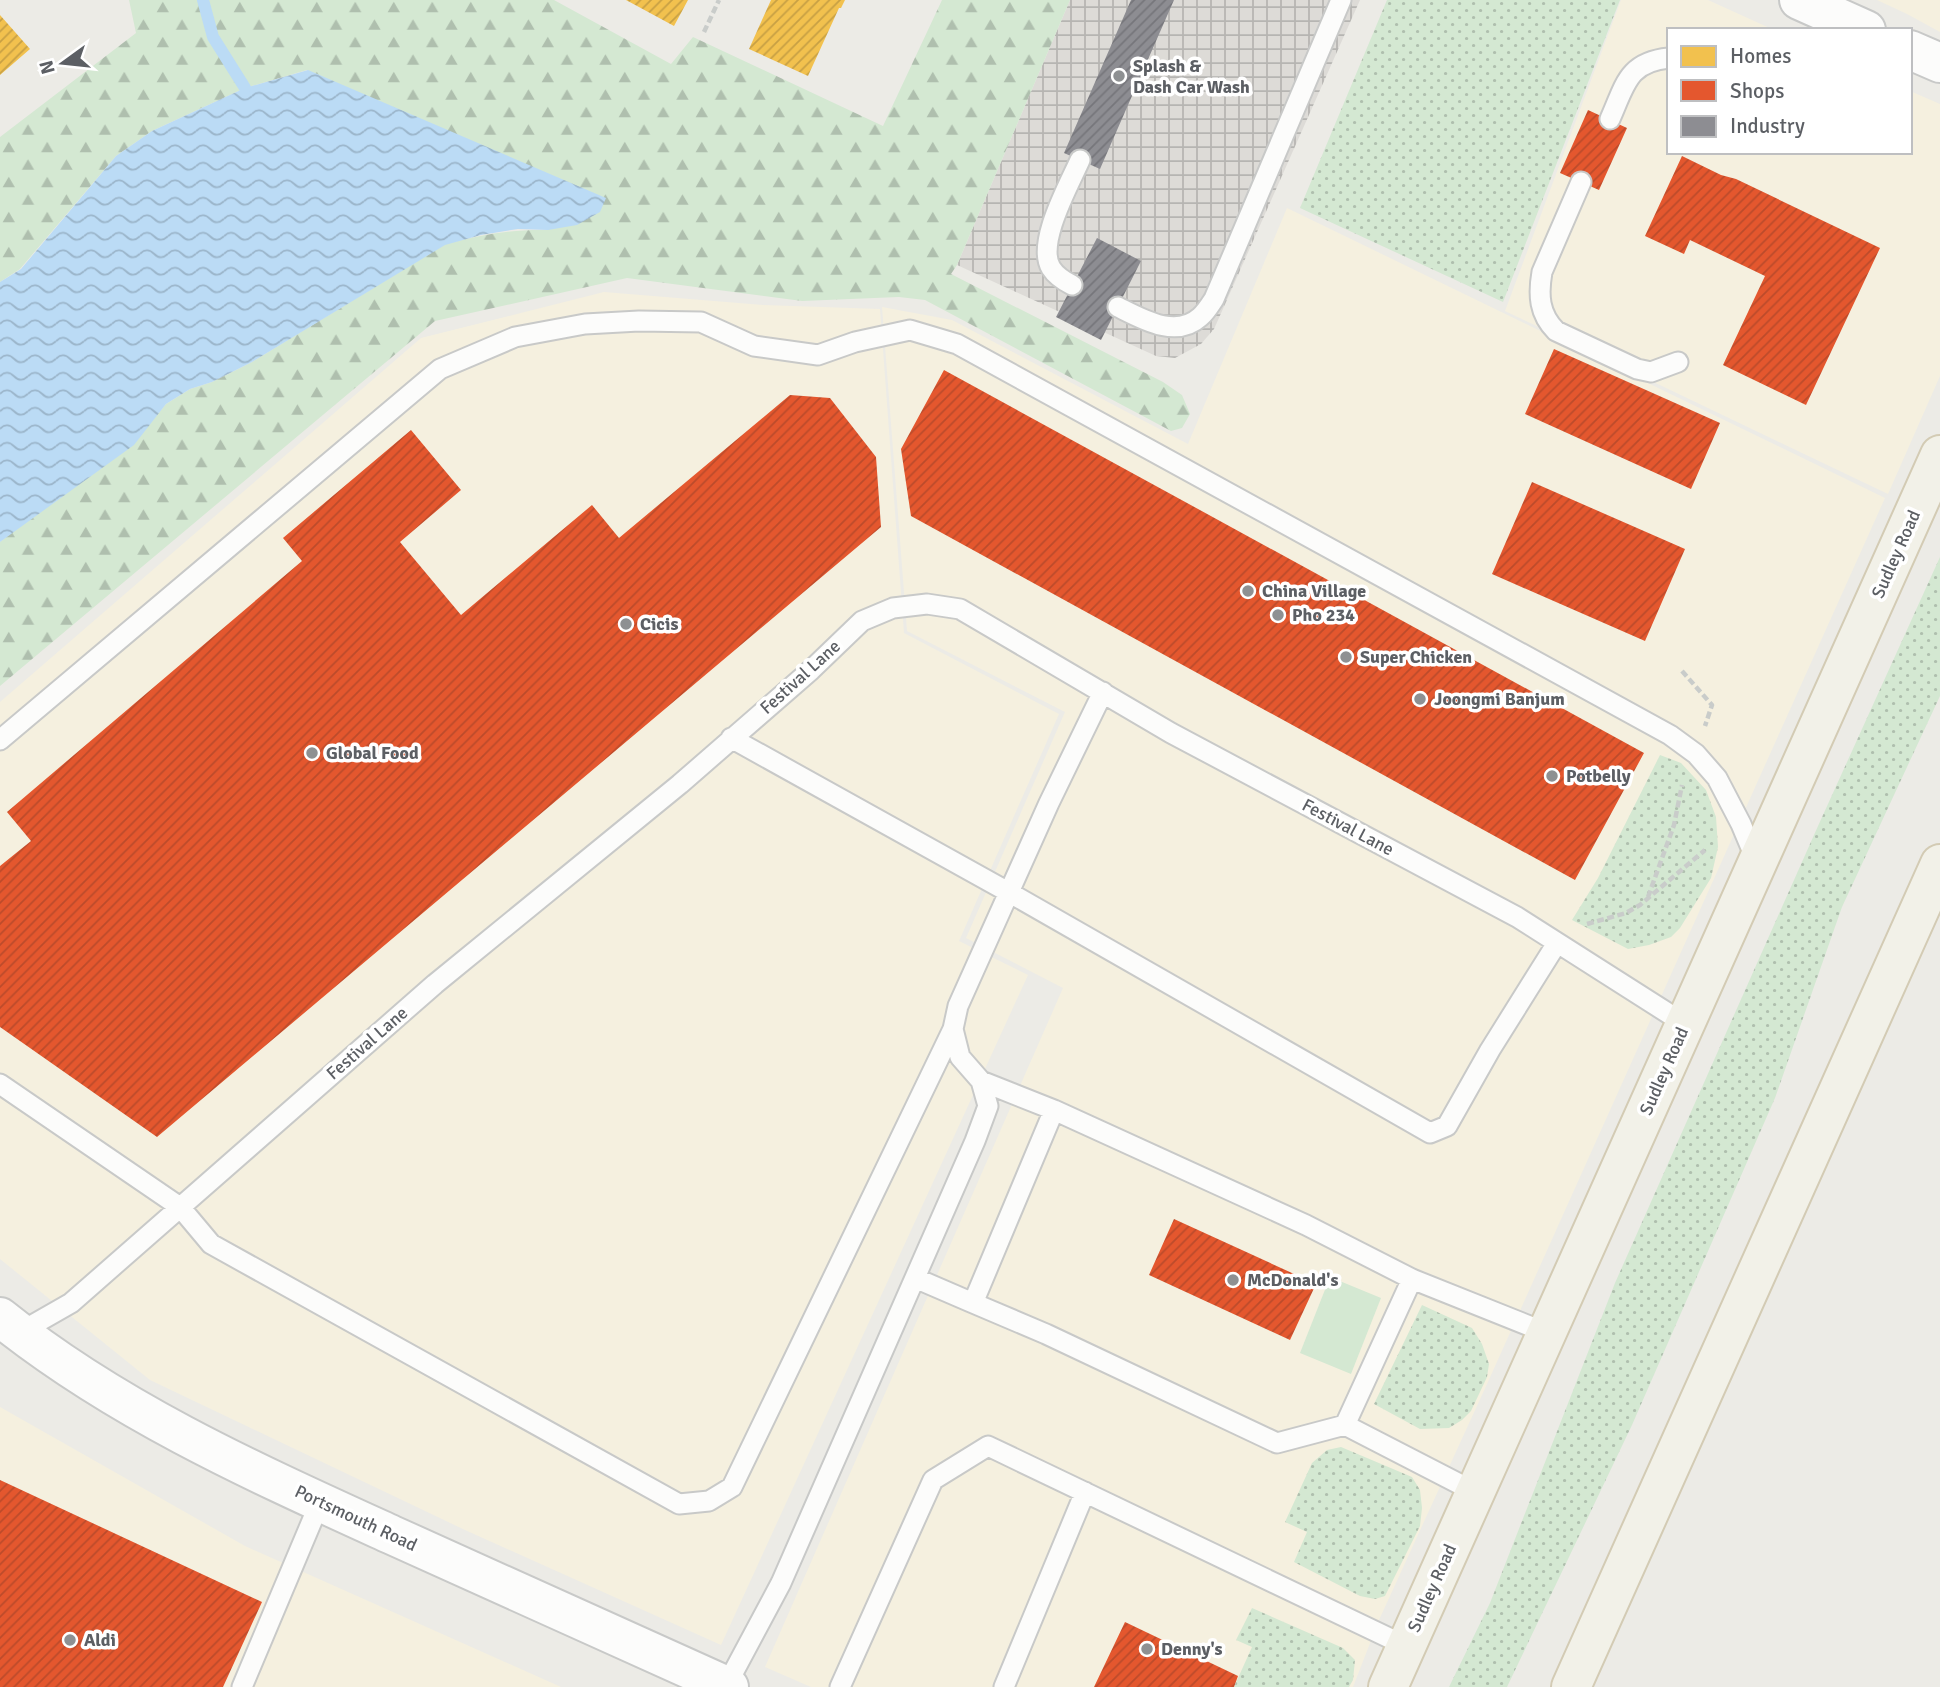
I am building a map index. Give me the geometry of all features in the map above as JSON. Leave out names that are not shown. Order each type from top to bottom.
[{"type":"main road","name":"Sudley Road","points":[[1388,1687],[1940,455]]},
{"type":"main road","points":[[1571,1687],[1932,904],[1940,864]]},
{"type":"street","points":[[1799,0],[1862,28]]},
{"type":"street","points":[[1912,51],[1940,63]]},
{"type":"street","name":"Portsmouth Road","points":[[6,1330],[188,1439],[320,1502],[727,1686]]},
{"type":"lane","points":[[1118,307],[1143,319],[1171,327],[1194,322],[1214,299],[1341,0]]},
{"type":"lane","points":[[1610,119],[1629,77],[1637,68],[1650,61],[1667,58]]},
{"type":"lane","points":[[1072,285],[1063,281],[1050,267],[1047,251],[1049,235],[1080,160]]},
{"type":"lane","points":[[1581,182],[1542,272],[1542,312],[1556,331],[1637,369],[1651,372],[1678,362]]},
{"type":"lane","points":[[0,740],[440,369],[515,337],[585,324],[701,322],[754,346],[818,355],[855,342],[910,330],[957,344],[1670,735],[1689,749],[1717,778],[1758,863]]},
{"type":"lane","name":"Festival Lane","points":[[6,1330],[71,1303],[435,984],[680,784],[811,670],[862,621],[893,608],[927,604],[960,610],[1171,733],[1517,918],[1685,1024]]},
{"type":"lane","points":[[0,1084],[180,1207],[211,1244],[679,1504],[709,1501],[733,1487],[953,1029],[958,1006],[1049,803],[1103,692]]},
{"type":"lane","points":[[732,738],[1430,1133],[1447,1126],[1490,1050],[1557,943]]},
{"type":"lane","points":[[727,1686],[781,1583],[988,1107],[981,1081],[960,1057],[953,1029]]},
{"type":"lane","points":[[981,1081],[1054,1110],[1306,1225],[1412,1279],[1547,1333]]},
{"type":"lane","points":[[973,1303],[1054,1110]]},
{"type":"lane","points":[[915,1278],[1046,1334],[1278,1443],[1345,1425],[1475,1492]]},
{"type":"lane","points":[[1345,1425],[1412,1279]]},
{"type":"lane","points":[[840,1687],[933,1480],[988,1446],[1406,1646]]},
{"type":"lane","points":[[1004,1687],[1085,1492]]},
{"type":"lane","points":[[242,1687],[320,1502]]},
{"type":"path","points":[[704,32],[719,0]]},
{"type":"path","points":[[1648,897],[1674,825],[1689,749],[1704,730],[1712,705],[1682,671]]},
{"type":"path","points":[[1557,943],[1575,928],[1626,913],[1640,905],[1704,850]]},
{"type":"shaded area","points":[[1070,0],[1360,0],[1214,329],[1201,344],[1175,358],[1156,356],[957,265]]},
{"type":"shaded area","points":[[1621,0],[1708,0],[1770,28],[1667,28],[1667,154],[1912,154],[1912,92],[1940,104],[1940,376],[1888,494],[1505,311]]},
{"type":"shaded area","points":[[1877,0],[1940,0],[1940,32],[1907,14]]},
{"type":"shaded area","points":[[1287,208],[1885,498],[1379,1620],[1353,1687],[811,1687],[765,1667],[1063,988],[966,938],[1065,712],[907,631],[882,307],[952,320],[1188,444]]},
{"type":"shaded area","points":[[604,292],[763,305],[880,309],[904,633],[1059,714],[959,941],[1028,975],[721,1645],[465,1530],[150,1380],[0,1259],[0,702],[421,338]]},
{"type":"shaded area","points":[[0,1407],[245,1546],[561,1687],[0,1687]]},
{"type":"green space","points":[[129,0],[554,0],[671,64],[693,37],[883,126],[942,0],[1070,0],[951,274],[1163,382],[1182,395],[1190,414],[1182,428],[1171,431],[925,300],[899,297],[802,301],[627,278],[435,321],[0,686],[0,542],[152,421],[166,404],[190,389],[212,382],[252,362],[445,244],[496,233],[548,230],[307,70],[245,88],[152,131],[116,156],[20,269],[0,282],[0,137],[136,33]]},
{"type":"green space","points":[[1387,0],[1620,0],[1503,302],[1300,208]]},
{"type":"green space","points":[[1940,557],[1940,696],[1842,907],[1775,1098],[1632,1425],[1507,1687],[1449,1687],[1490,1603],[1615,1283]]},
{"type":"green space","points":[[1660,755],[1681,763],[1706,790],[1716,817],[1718,847],[1711,878],[1680,928],[1671,937],[1628,949],[1572,920],[1598,878]]},
{"type":"green space","points":[[1330,1277],[1381,1298],[1351,1374],[1300,1353]]},
{"type":"green space","points":[[1422,1305],[1472,1328],[1482,1344],[1489,1364],[1487,1377],[1471,1411],[1449,1428],[1420,1429],[1374,1404]]},
{"type":"green space","points":[[1341,1447],[1412,1477],[1420,1490],[1420,1526],[1385,1596],[1375,1599],[1360,1596],[1294,1562],[1307,1532],[1285,1522],[1312,1463],[1327,1450]]},
{"type":"green space","points":[[1252,1608],[1343,1648],[1355,1660],[1353,1680],[1349,1687],[1234,1687],[1252,1647],[1236,1640]]},
{"type":"water","points":[[308,70],[606,198],[600,212],[577,225],[548,230],[518,229],[445,245],[252,362],[212,382],[190,389],[166,404],[134,445],[0,542],[0,282],[21,269],[116,156],[152,131],[245,88]]},
{"type":"building: Homes","points":[[626,0],[688,0],[674,26]]},
{"type":"building: Homes","points":[[771,0],[845,0],[808,76],[749,49]]},
{"type":"building: Homes","points":[[0,15],[30,49],[0,75]]},
{"type":"building: Shops","points":[[1588,110],[1627,128],[1599,190],[1560,173]]},
{"type":"building: Shops","points":[[1682,156],[1880,248],[1806,405],[1723,365],[1765,276],[1690,240],[1684,254],[1645,236]]},
{"type":"building: Shops","points":[[1554,349],[1720,423],[1691,489],[1525,414]]},
{"type":"building: Shops","points":[[944,370],[1644,753],[1575,880],[911,516],[901,449]]},
{"type":"building: Shops","points":[[790,395],[830,398],[876,457],[881,527],[157,1137],[0,1027],[0,866],[31,841],[7,812],[302,561],[283,538],[411,430],[461,490],[400,542],[461,615],[592,505],[619,538]]},
{"type":"building: Shops","points":[[1532,482],[1685,549],[1645,641],[1492,574]]},
{"type":"building: Shops","name":"McDonald's","points":[[1174,1219],[1316,1284],[1290,1340],[1149,1275]]},
{"type":"building: Shops","points":[[0,1480],[262,1602],[223,1687],[0,1687]]},
{"type":"building: Shops","name":"Denny's","points":[[1125,1622],[1238,1676],[1234,1687],[1094,1687]]},
{"type":"building: Industry","name":"Splash & Dash Car Wash","points":[[1131,0],[1174,0],[1100,169],[1064,153]]},
{"type":"building: Industry","points":[[1097,238],[1141,261],[1101,340],[1056,317]]},
{"type":"waterway","points":[[203,0],[213,37],[245,88]]},
{"type":"place","name":"Splash & Dash Car Wash","points":[[1119,76]]},
{"type":"place","name":"China Village","points":[[1248,591]]},
{"type":"place","name":"Pho 234","points":[[1278,615]]},
{"type":"place","name":"Cicis","points":[[626,624]]},
{"type":"place","name":"Super Chicken","points":[[1346,657]]},
{"type":"place","name":"Joongmi Banjum","points":[[1420,699]]},
{"type":"place","name":"Global Food","points":[[312,753]]},
{"type":"place","name":"Potbelly","points":[[1552,776]]},
{"type":"place","name":"McDonald's","points":[[1233,1280]]},
{"type":"place","name":"Aldi","points":[[70,1640]]},
{"type":"place","name":"Denny's","points":[[1147,1649]]}]
